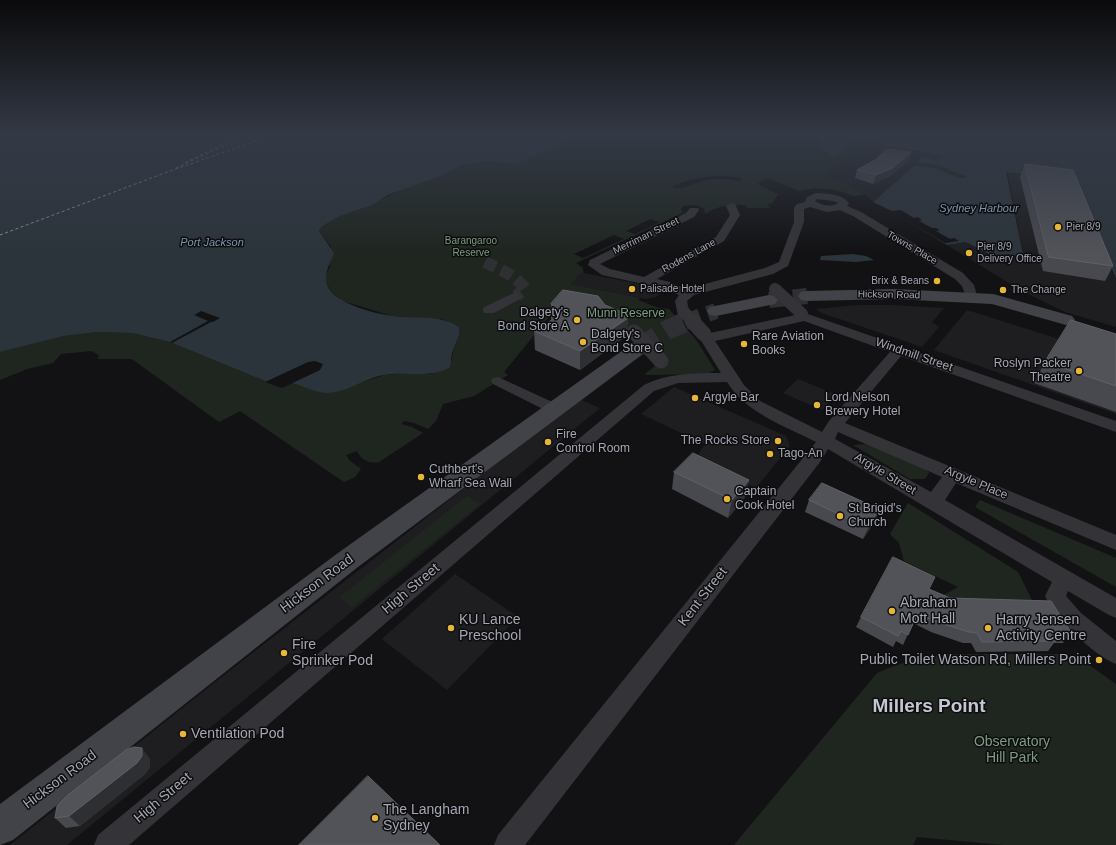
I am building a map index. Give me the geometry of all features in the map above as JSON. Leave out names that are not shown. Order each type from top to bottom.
[{"type":"street","name":"Towns Place","points":[[758,274],[775,269],[784,264],[799,222],[799,208],[812,203],[826,208],[841,207],[857,214],[959,276],[968,285],[972,299]]},
{"type":"street","name":"Rodens Lane","points":[[647,280],[720,239],[734,215],[731,206]]},
{"type":"street","name":"Merriman Street","points":[[647,280],[598,269],[594,265],[596,260],[690,214],[694,210]]},
{"type":"street","points":[[647,280],[666,285],[686,294],[695,290],[758,274],[772,295],[804,315]]},
{"type":"street","name":"Argyle Street","points":[[686,294],[681,303],[683,311],[706,336],[732,378],[743,393],[755,404],[830,432],[933,502],[1116,609]]},
{"type":"street","name":"Hickson Road","points":[[806,296],[906,294],[972,299],[987,308],[1064,325]]},
{"type":"street","points":[[716,312],[772,295]]},
{"type":"street","points":[[489,310],[516,296]]},
{"type":"street","points":[[706,336],[804,315]]},
{"type":"street","name":"Windmill Street","points":[[804,315],[1116,427]]},
{"type":"street","points":[[645,347],[674,379]]},
{"type":"street","name":"Hickson Road","points":[[0,827],[348,560],[555,409],[645,347]]},
{"type":"street","name":"Kent Street","points":[[508,845],[814,458],[830,432],[899,350]]},
{"type":"street","name":"High Street","points":[[108,845],[649,388],[656,383],[674,379],[732,378]]},
{"type":"street","points":[[498,381],[555,409]]},
{"type":"street","name":"Argyle Place","points":[[830,432],[953,474],[1116,543]]},
{"type":"street","points":[[933,502],[953,474]]},
{"type":"street","points":[[1064,579],[1055,596],[1058,602],[1074,618],[1116,654]]},
{"type":"shaded area","points":[[912,174],[881,194],[873,202],[865,195],[838,181],[836,178],[824,175]]},
{"type":"shaded area","points":[[953,174],[968,176],[961,178]]},
{"type":"shaded area","points":[[1008,174],[1073,180],[1116,280],[1116,327],[1065,312],[1022,291],[947,245],[966,242],[993,257],[1023,254]]},
{"type":"shaded area","points":[[584,273],[655,287],[661,292],[656,297],[646,299],[571,284],[580,274]]},
{"type":"shaded area","points":[[857,305],[944,308],[932,322],[939,327],[922,347],[822,313],[816,309]]},
{"type":"shaded area","points":[[967,310],[1116,357],[1116,414],[934,350]]},
{"type":"shaded area","points":[[798,379],[837,395],[822,410],[783,393]]},
{"type":"shaded area","points":[[674,387],[786,436],[790,446],[756,488],[696,458],[705,444],[641,414]]},
{"type":"shaded area","points":[[579,399],[600,408],[67,845],[10,845],[214,683]]},
{"type":"shaded area","name":"KU Lance Preschool","points":[[455,574],[518,617],[447,690],[382,639]]},
{"type":"green space","name":"Barangaroo Reserve","points":[[444,174],[826,174],[842,181],[839,182],[846,184],[865,195],[854,196],[835,190],[815,188],[799,191],[768,178],[757,184],[778,194],[772,204],[768,203],[770,208],[748,208],[745,205],[729,205],[716,208],[705,214],[704,208],[695,205],[684,206],[681,208],[682,213],[576,263],[582,267],[584,273],[580,274],[571,284],[640,298],[638,300],[656,307],[669,309],[697,341],[715,370],[707,374],[647,375],[645,374],[655,366],[629,335],[557,307],[504,372],[508,375],[474,396],[443,404],[436,421],[428,429],[414,423],[404,421],[401,424],[412,427],[423,433],[379,462],[366,461],[357,451],[346,455],[349,460],[361,469],[355,477],[344,482],[240,411],[219,422],[132,359],[98,359],[99,355],[91,351],[61,354],[53,363],[27,369],[0,380],[0,352],[64,336],[97,332],[132,333],[170,342],[282,388],[292,383],[327,393],[385,375],[411,373],[431,374],[452,360],[459,327],[442,319],[392,316],[343,301],[333,293],[325,282],[326,274],[330,267],[331,247],[319,231],[321,227],[340,216],[363,208],[408,187]],"holes":[[[712,176],[742,178],[740,181],[712,179],[680,188],[671,187],[685,181]],[[650,219],[660,222],[635,234],[626,231]],[[614,235],[624,239],[583,258],[574,254]]]},
{"type":"green space","points":[[868,444],[927,470],[929,473],[925,479],[910,479],[853,445]]},
{"type":"green space","points":[[467,496],[480,504],[352,607],[340,597]]},
{"type":"green space","points":[[980,500],[1116,558],[1116,587],[975,507]]},
{"type":"green space","points":[[908,503],[1018,572],[1032,600],[944,603],[942,596],[958,587],[904,561],[899,543],[890,534]]},
{"type":"green space","name":"Observatory Hill Park","points":[[949,654],[1064,654],[1082,660],[1116,684],[1116,845],[1004,845],[917,837],[913,845],[734,845],[877,673],[912,660]]},
{"type":"water","name":"Port Jackson","points":[[0,174],[444,174],[388,195],[372,205],[340,216],[321,227],[319,231],[334,253],[327,270],[326,280],[328,288],[334,295],[353,306],[375,313],[401,317],[444,320],[459,327],[459,335],[452,353],[450,367],[443,371],[427,374],[384,375],[343,390],[324,393],[292,383],[282,388],[170,342],[132,333],[97,332],[64,336],[0,352]]},
{"type":"water","name":"Sydney Harbour","points":[[904,174],[952,174],[961,178],[967,177],[961,174],[1007,174],[1023,254],[991,260],[988,258],[992,256],[966,242],[947,245],[892,211],[873,202]]},
{"type":"water","points":[[1027,174],[1116,174],[1116,279],[1075,180]]},
{"type":"water","points":[[853,254],[866,256],[874,260],[856,262],[820,260],[821,256]]},
{"type":"pier","points":[[901,210],[914,218],[918,217],[922,220],[919,221],[932,228],[940,230],[936,231],[950,239],[954,238],[959,241],[945,243],[891,211]]},
{"type":"pier","points":[[201,311],[220,318],[172,343],[170,342],[208,321],[194,315]]},
{"type":"pier","points":[[315,361],[323,364],[320,370],[282,388],[265,382],[308,362]]},
{"type":"building","name":"Pier 8/9","points":[[1028,174],[1075,174],[1113,266],[1049,257]]},
{"type":"building","points":[[563,290],[598,296],[605,305],[627,314],[628,318],[580,351],[534,331],[563,313],[551,304]]},
{"type":"building","points":[[1071,320],[1116,334],[1116,386],[1045,362]]},
{"type":"building","points":[[693,453],[749,480],[732,500],[674,472]]},
{"type":"building","points":[[822,483],[879,509],[868,528],[809,500]]},
{"type":"building","points":[[893,557],[935,577],[929,589],[950,598],[1051,601],[1071,632],[1051,632],[1056,641],[982,642],[977,633],[937,622],[918,613],[908,635],[901,631],[898,636],[861,617]]},
{"type":"building","points":[[134,747],[142,748],[142,756],[137,763],[69,816],[55,818],[57,806],[68,795],[126,750]]},
{"type":"building","points":[[368,776],[440,845],[299,845]]},
{"type":"ferry route","points":[[0,235],[161,174]]},
{"type":"tunnel","points":[[485,262],[507,273],[521,284],[525,289],[516,296]]},
{"type":"tunnel","points":[[769,300],[807,296]]},
{"type":"tunnel","points":[[685,322],[716,311]]},
{"type":"tunnel","points":[[640,347],[667,330],[687,321]]},
{"type":"place","name":"Pier 8/9","points":[[1058,227]]},
{"type":"place","name":"Pier 8/9 Delivery Office","points":[[969,253]]},
{"type":"place","name":"Brix & Beans","points":[[937,281]]},
{"type":"place","name":"Palisade Hotel","points":[[632,289]]},
{"type":"place","name":"The Change","points":[[1003,290]]},
{"type":"place","name":"Dalgety's Bond Store A","points":[[577,320]]},
{"type":"place","name":"Dalgety's Bond Store C","points":[[583,342]]},
{"type":"place","name":"Rare Aviation Books","points":[[744,344]]},
{"type":"place","name":"Roslyn Packer Theatre","points":[[1079,371]]},
{"type":"place","name":"Argyle Bar","points":[[695,398]]},
{"type":"place","name":"Lord Nelson Brewery Hotel","points":[[817,405]]},
{"type":"place","name":"The Rocks Store","points":[[778,441]]},
{"type":"place","name":"Fire Control Room","points":[[548,442]]},
{"type":"place","name":"Tago-An","points":[[770,454]]},
{"type":"place","name":"Cuthbert's Wharf Sea Wall","points":[[421,477]]},
{"type":"place","name":"Captain Cook Hotel","points":[[727,499]]},
{"type":"place","name":"St Brigid's Church","points":[[840,516]]},
{"type":"place","name":"Abraham Mott Hall","points":[[892,611]]},
{"type":"place","name":"KU Lance Preschool","points":[[451,628]]},
{"type":"place","name":"Harry Jensen Activity Centre","points":[[988,628]]},
{"type":"place","name":"Fire Sprinker Pod","points":[[284,653]]},
{"type":"place","name":"Public Toilet Watson Rd, Millers Point","points":[[1099,660]]},
{"type":"place","name":"Ventilation Pod","points":[[183,734]]},
{"type":"place","name":"The Langham Sydney","points":[[375,818]]},
{"type":"district","name":"Millers Point","points":[[929,707]]},
{"type":"park label","name":"Munn Reserve","points":[[626,314]]}]
